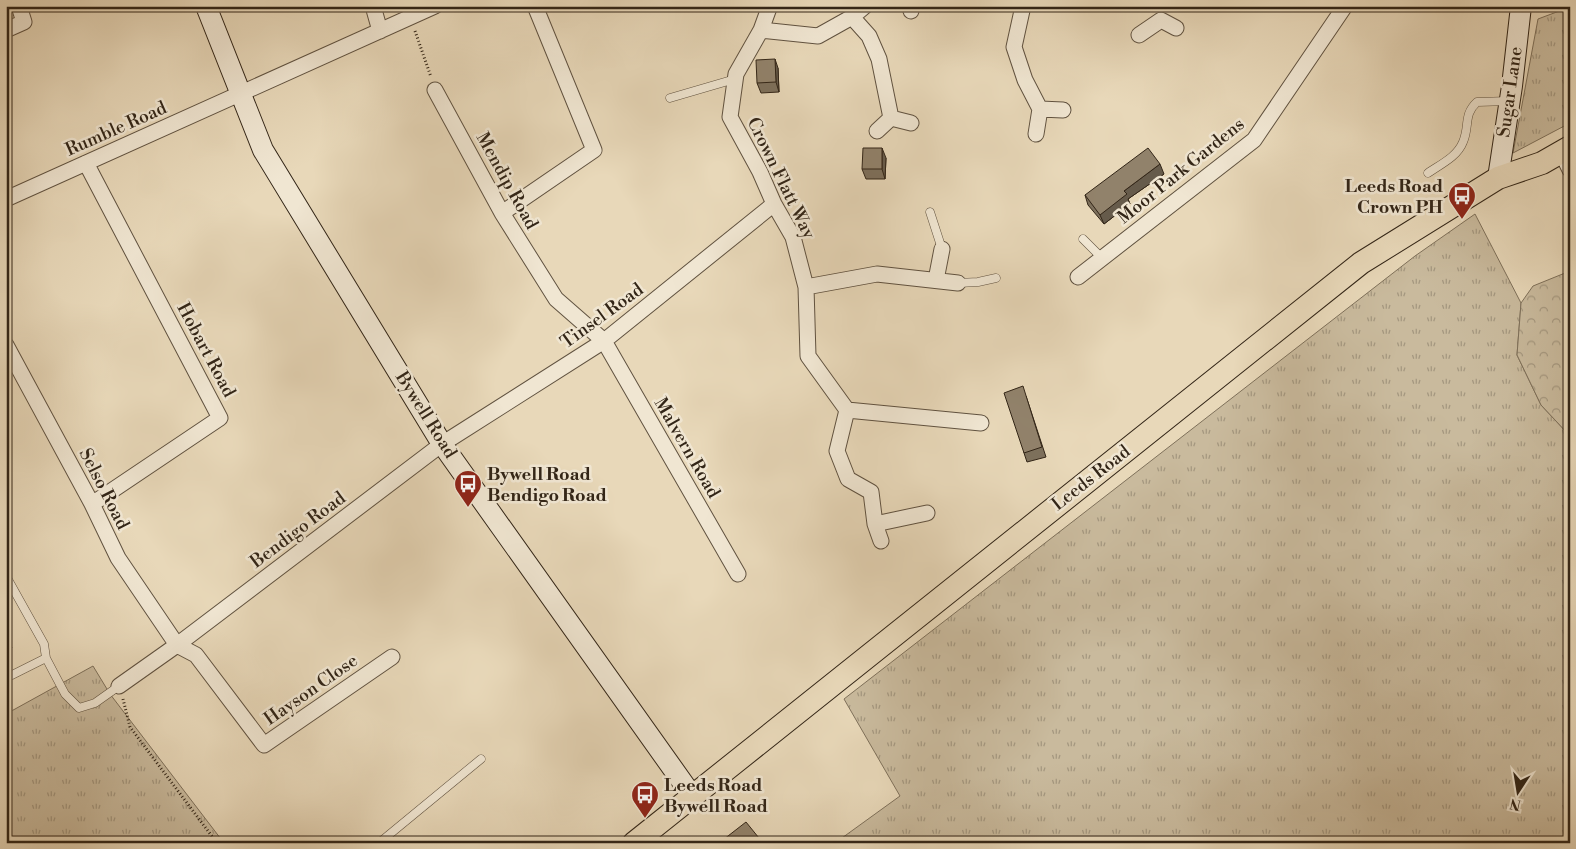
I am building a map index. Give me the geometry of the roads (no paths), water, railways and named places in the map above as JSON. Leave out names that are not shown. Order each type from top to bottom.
[{"type":"main road","name":"Leeds Road","points":[[634,843],[1361,263],[1498,178],[1567,156]]},
{"type":"street","points":[[6,30],[24,22],[19,6]]},
{"type":"street","name":"Bywell Road","points":[[206,6],[263,150],[442,444],[693,797]]},
{"type":"street","points":[[373,6],[380,31]]},
{"type":"street","name":"Rumble Road","points":[[6,199],[436,6]]},
{"type":"street","points":[[502,213],[594,150],[535,6]]},
{"type":"street","points":[[761,30],[818,36],[852,17],[865,6]]},
{"type":"street","points":[[1023,6],[1014,47],[1025,80],[1040,109],[1036,134]]},
{"type":"street","name":"Moor Park Gardens","points":[[1078,277],[1254,140],[1345,6]]},
{"type":"street","name":"Sugar Lane","points":[[1498,178],[1510,100],[1521,6]]},
{"type":"street","name":"Crown Flatt Way","points":[[769,8],[761,30],[736,74],[730,116],[760,172],[774,204],[794,237],[806,287],[808,356],[847,410]]},
{"type":"street","points":[[1139,36],[1160,13],[1176,28]]},
{"type":"street","points":[[852,17],[869,36],[879,59],[891,118]]},
{"type":"street","name":"Mendip Road","points":[[435,90],[502,213],[556,299],[604,341]]},
{"type":"street","points":[[1040,109],[1063,110]]},
{"type":"street","points":[[891,118],[911,123]]},
{"type":"street","points":[[877,131],[891,118]]},
{"type":"street","name":"Hobart Road","points":[[86,162],[220,418],[92,504]]},
{"type":"street","name":"Tinsel Road","points":[[442,444],[604,341],[774,204]]},
{"type":"street","points":[[936,280],[942,249]]},
{"type":"street","points":[[806,287],[877,274],[958,283]]},
{"type":"street","name":"Malvern Road","points":[[604,341],[738,574]]},
{"type":"street","name":"Selso Road","points":[[6,345],[92,504],[118,558],[177,645]]},
{"type":"street","points":[[880,541],[875,524],[871,492],[848,479],[837,451],[847,410],[981,423]]},
{"type":"street","name":"Bendigo Road","points":[[119,686],[177,645],[442,444]]},
{"type":"street","points":[[875,524],[927,513]]},
{"type":"street","name":"Hayson Close","points":[[177,645],[196,655],[264,745],[392,657]]},
{"type":"lane","points":[[670,98],[735,79]]},
{"type":"lane","points":[[1428,173],[1449,159],[1457,151],[1463,142],[1470,108],[1476,102],[1510,100]]},
{"type":"lane","points":[[930,212],[942,249]]},
{"type":"lane","points":[[1083,239],[1102,258]]},
{"type":"lane","points":[[958,283],[978,282],[996,278]]},
{"type":"lane","points":[[6,576],[44,644],[46,658],[65,694],[78,708],[95,703],[119,686]]},
{"type":"lane","points":[[6,678],[46,658]]},
{"type":"lane","points":[[379,843],[481,759]]},
{"type":"place","name":"Leeds Road Crown PH","points":[[1462,220]]},
{"type":"place","name":"Bywell Road Bendigo Road","points":[[468,508]]},
{"type":"place","name":"Leeds Road Bywell Road","points":[[645,819]]}]
